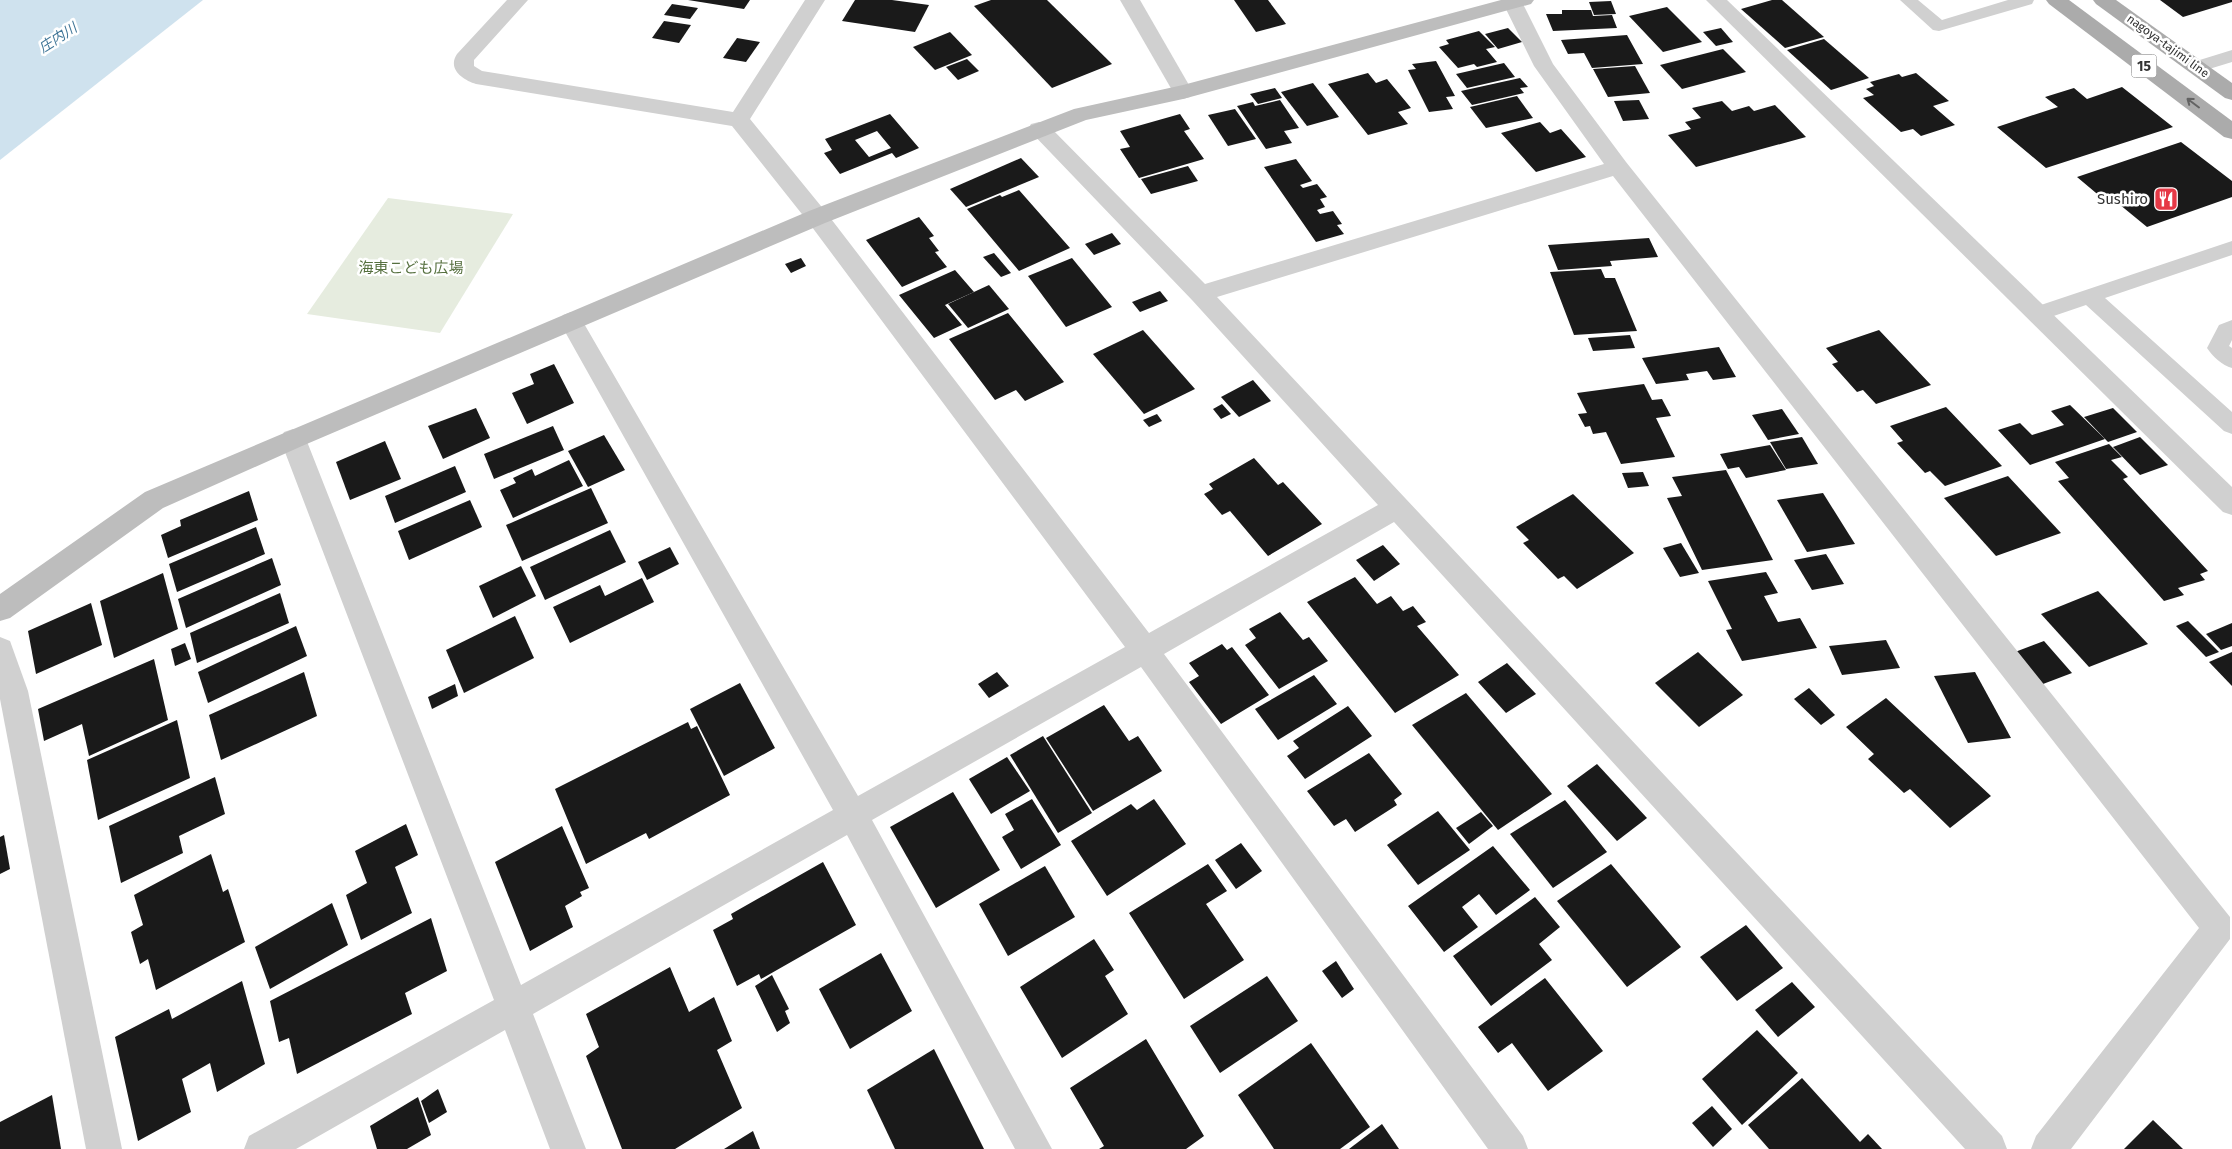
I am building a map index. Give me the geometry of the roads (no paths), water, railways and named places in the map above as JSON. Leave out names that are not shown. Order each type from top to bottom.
[{"type":"main road","name":"nagoya-tajimi line","points":[[2056,0],[2232,132]]},
{"type":"main road","name":"nagoya-tajimi line","points":[[2103,0],[2232,93]]},
{"type":"street","points":[[518,0],[464,59],[464,68],[476,77],[739,120],[817,216],[1144,649],[1510,1149]]},
{"type":"street","points":[[739,120],[815,0]]},
{"type":"street","points":[[1130,0],[1183,92]]},
{"type":"street","points":[[1716,0],[2232,504]]},
{"type":"street","points":[[0,609],[154,500],[817,216],[1081,114],[1183,92],[1519,1],[1544,66],[1618,167],[2225,919],[2049,1149]]},
{"type":"street","points":[[1039,129],[1200,294],[1989,1149]]},
{"type":"street","points":[[1200,294],[1618,167]]},
{"type":"street","points":[[571,321],[854,816],[1034,1149]]},
{"type":"street","points":[[293,439],[568,1149]]},
{"type":"street","points":[[262,1149],[854,816],[1144,649],[1398,508]]},
{"type":"street","points":[[0,650],[13,691],[104,1149]]},
{"type":"lane","points":[[1908,0],[1939,26],[2026,0]]},
{"type":"lane","points":[[2196,67],[2232,56]]},
{"type":"lane","points":[[2036,314],[2232,248]]},
{"type":"lane","points":[[2089,296],[2232,426]]},
{"type":"lane","points":[[2232,328],[2226,330],[2218,348],[2232,360]]},
{"type":"water","name":"庄内川","points":[[0,0],[203,0],[0,160]]},
{"type":"place","name":"Sushiro","points":[[2166,199]]},
{"type":"park label","name":"海東こども広場","points":[[411,268]]}]
